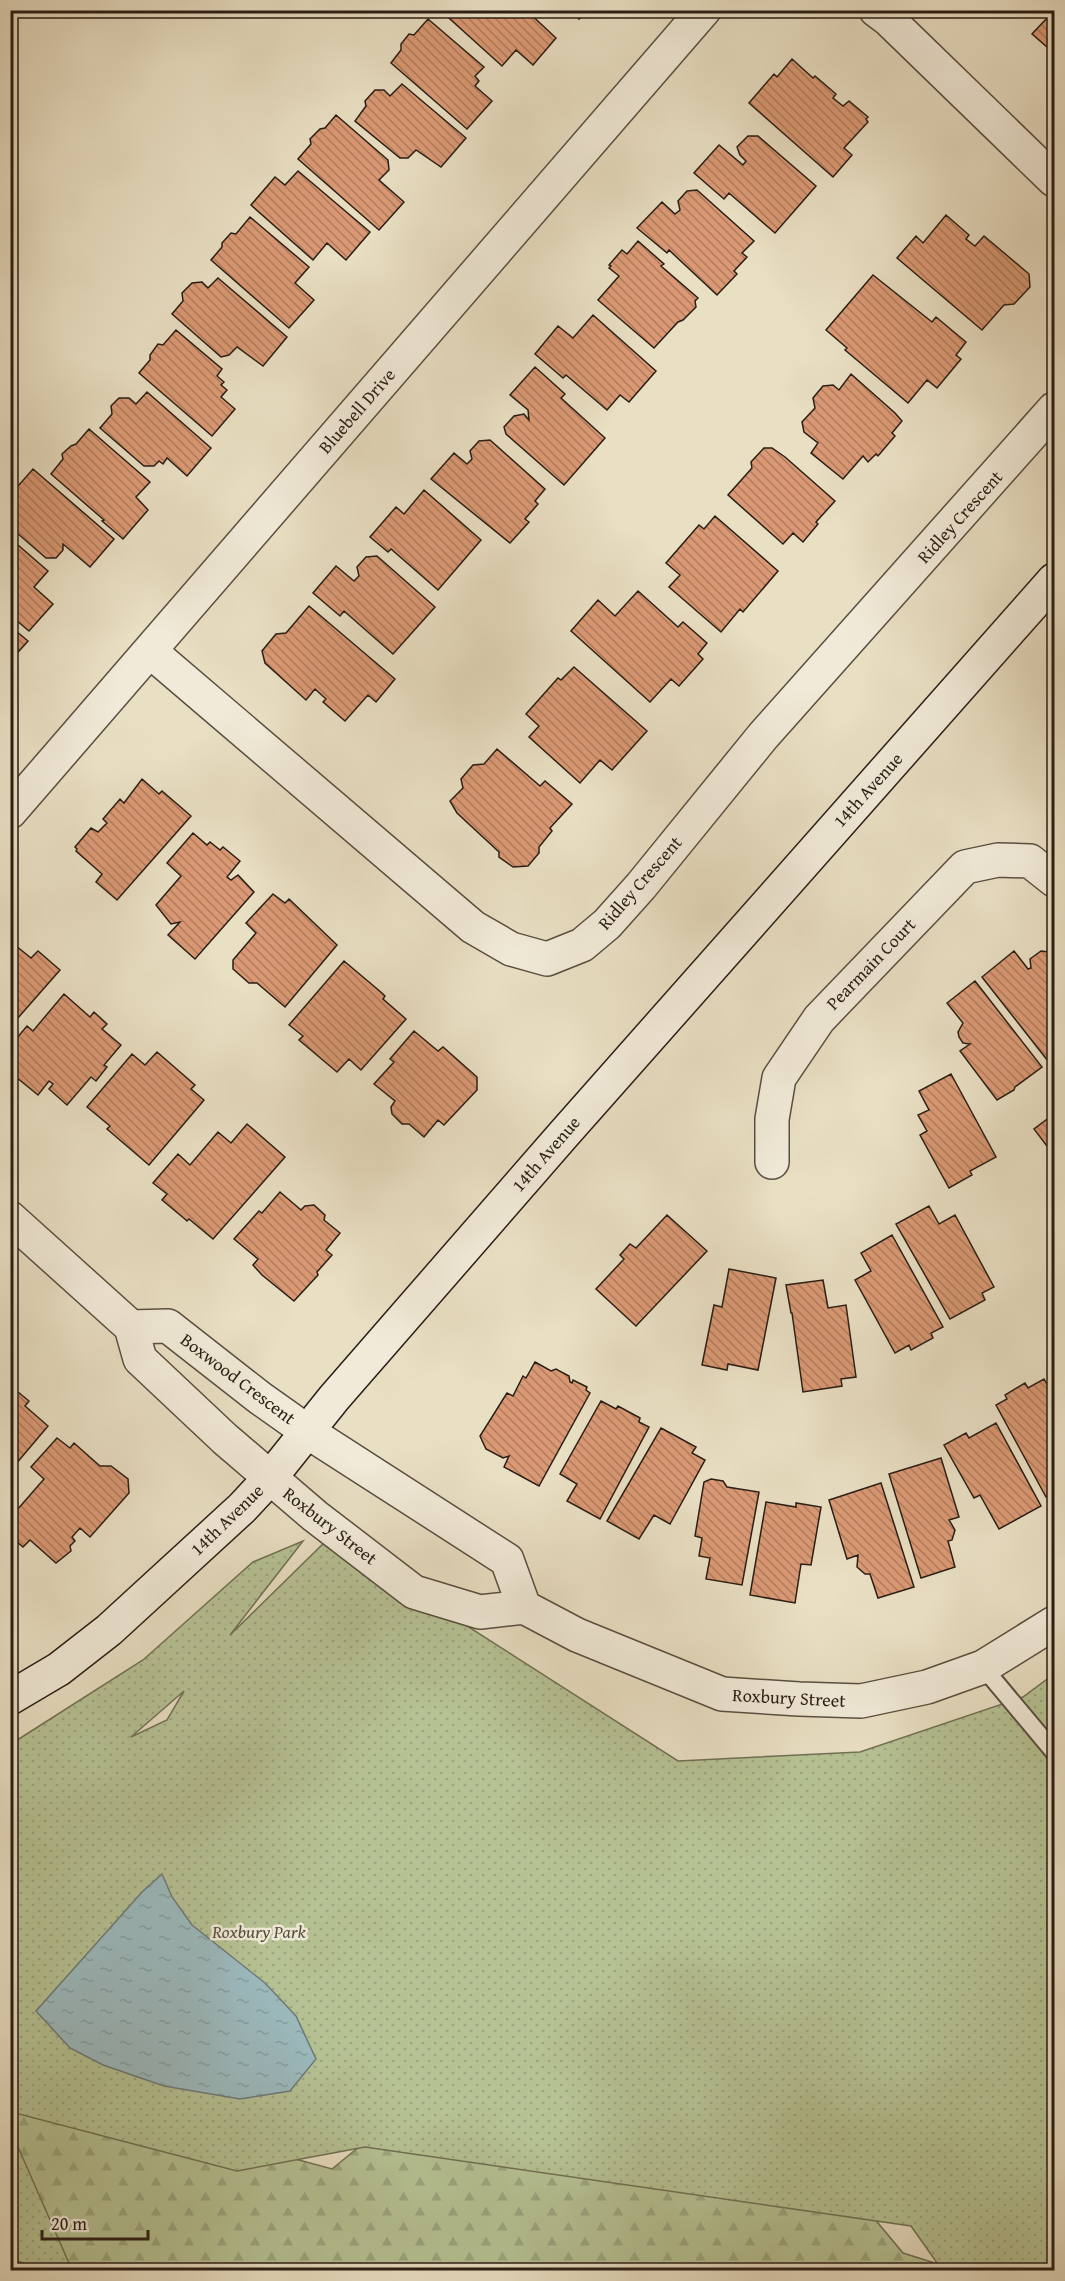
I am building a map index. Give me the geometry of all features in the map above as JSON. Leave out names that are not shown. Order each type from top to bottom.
[{"type":"street","name":"Bluebell Drive","points":[[10,812],[704,10]]},
{"type":"street","points":[[876,10],[1054,180]]},
{"type":"street","name":"Ridley Crescent","points":[[150,651],[473,927],[511,949],[547,959],[582,945],[607,924],[764,736],[1054,409]]},
{"type":"street","name":"14th Avenue","points":[[10,1698],[59,1669],[109,1630],[242,1508],[563,1135],[1054,580]]},
{"type":"street","name":"Pearmain Court","points":[[772,1162],[772,1119],[779,1078],[819,1019],[965,867],[998,860],[1030,861],[1054,880]]},
{"type":"street","points":[[10,1218],[131,1327],[140,1359],[270,1478]]},
{"type":"street","name":"Boxwood Crescent","points":[[131,1327],[168,1326],[308,1432]]},
{"type":"street","points":[[308,1432],[507,1560],[524,1607]]},
{"type":"street","name":"Roxbury Street","points":[[270,1478],[315,1516],[414,1592],[480,1612],[524,1607],[578,1635],[722,1694],[799,1700],[861,1701],[927,1687],[983,1667],[1054,1623]]},
{"type":"lane","points":[[983,1667],[1054,1752]]},
{"type":"green space","name":"Roxbury Park","points":[[327,1540],[414,1592],[678,1761],[860,1752],[1023,1697],[1054,1674],[1054,2270],[942,2270],[911,2226],[365,2147],[237,2171],[11,2112],[11,1744],[143,1660],[253,1562],[303,1541],[230,1635]],"holes":[[[184,1691],[167,1720],[131,1737]]]},
{"type":"green space","points":[[427,2091],[834,2170],[903,2253],[957,2270],[49,2270],[11,2251],[11,2094],[48,2092],[332,2169]]},
{"type":"green space","points":[[11,2131],[72,2270],[39,2270],[11,2258]]},
{"type":"water","points":[[162,1874],[172,1897],[192,1925],[265,1983],[296,2016],[316,2059],[290,2091],[240,2099],[164,2086],[103,2065],[70,2048],[36,2011],[142,1892]]},
{"type":"building","points":[[440,10],[526,10],[556,38],[533,65],[516,50],[502,66]]},
{"type":"building","points":[[570,10],[586,10],[579,19]]},
{"type":"building","points":[[1042,10],[1054,10],[1054,53],[1032,34],[1047,18],[1041,12]]},
{"type":"building","points":[[428,19],[484,67],[475,76],[479,81],[475,86],[492,101],[467,129],[391,63],[409,34],[414,35]]},
{"type":"building","points":[[792,59],[836,94],[833,98],[843,106],[849,101],[868,117],[866,119],[868,122],[844,148],[852,155],[833,177],[749,103],[774,74],[777,77]]},
{"type":"building","points":[[402,84],[466,138],[441,167],[416,150],[408,158],[400,158],[355,121],[366,106],[365,101],[375,90],[384,90],[390,96]]},
{"type":"building","points":[[336,115],[388,160],[389,170],[379,180],[404,202],[379,230],[298,159],[311,144],[310,139],[320,129],[325,128]]},
{"type":"building","points":[[748,136],[758,136],[816,186],[775,233],[729,193],[724,199],[694,173],[719,145],[743,165],[746,161],[740,155],[737,147]]},
{"type":"building","points":[[298,171],[370,232],[346,260],[327,243],[313,260],[251,205],[275,177],[285,185]]},
{"type":"building","points":[[697,190],[754,241],[742,253],[747,257],[734,271],[737,274],[717,295],[669,250],[667,253],[637,228],[662,202],[675,214],[680,210],[678,201],[687,191]]},
{"type":"building","points":[[946,215],[969,235],[966,239],[975,246],[984,236],[1029,274],[1030,287],[1014,304],[1004,305],[982,330],[897,258],[916,236],[923,243]]},
{"type":"building","points":[[250,217],[309,267],[295,283],[314,300],[289,328],[211,260],[231,233],[236,234]]},
{"type":"building","points":[[638,241],[664,264],[661,266],[698,298],[695,301],[696,307],[678,322],[654,348],[598,300],[619,276],[609,268],[611,266],[609,265],[622,250],[627,254]]},
{"type":"building","points":[[873,275],[932,322],[936,317],[966,342],[956,355],[961,359],[937,388],[927,380],[908,403],[845,350],[847,348],[826,330]]},
{"type":"building","points":[[218,278],[287,337],[263,366],[237,347],[229,355],[221,357],[172,314],[183,301],[182,293],[192,283],[202,282],[208,288]]},
{"type":"building","points":[[593,315],[656,371],[629,402],[620,395],[607,410],[566,375],[563,378],[535,354],[558,326],[573,338]]},
{"type":"building","points":[[176,330],[222,369],[217,376],[224,382],[221,385],[227,390],[221,397],[235,409],[212,436],[139,373],[150,360],[150,355],[158,344],[163,345]]},
{"type":"building","points":[[535,367],[565,394],[561,398],[605,438],[564,485],[506,434],[504,427],[514,416],[524,414],[529,420],[528,410],[510,395]]},
{"type":"building","points":[[851,374],[902,421],[892,433],[895,436],[878,456],[876,454],[868,462],[863,456],[843,479],[811,453],[818,443],[804,432],[802,422],[815,408],[813,398],[823,386],[833,385],[839,390]]},
{"type":"building","points":[[147,392],[211,448],[187,476],[167,458],[163,464],[159,461],[154,466],[144,466],[100,428],[112,414],[111,406],[119,398],[129,398],[136,404]]},
{"type":"building","points":[[89,429],[150,482],[136,497],[148,510],[123,539],[51,474],[63,459],[62,454],[76,444]]},
{"type":"building","points":[[490,440],[545,489],[535,501],[538,504],[525,519],[529,522],[510,543],[431,479],[454,453],[467,464],[472,459],[470,451],[479,441]]},
{"type":"building","points":[[764,448],[772,448],[785,457],[835,501],[816,522],[818,524],[803,542],[793,533],[783,544],[728,495],[752,468],[751,462]]},
{"type":"building","points":[[33,469],[114,539],[90,567],[63,544],[63,550],[56,558],[46,558],[10,527],[10,489],[14,485],[19,485]]},
{"type":"building","points":[[424,490],[481,540],[438,590],[391,549],[388,552],[370,537],[396,507],[404,514]]},
{"type":"building","points":[[715,516],[778,571],[743,612],[740,609],[721,632],[669,587],[680,575],[666,563],[699,525],[704,529]]},
{"type":"building","points":[[10,538],[48,571],[34,587],[53,604],[29,631],[10,615]]},
{"type":"building","points":[[377,556],[435,607],[393,654],[344,611],[340,616],[313,593],[336,566],[354,581],[359,576],[357,567],[366,557]]},
{"type":"building","points":[[638,591],[678,627],[683,622],[707,643],[698,654],[703,659],[679,686],[671,679],[650,702],[571,631],[598,600],[615,616]]},
{"type":"building","points":[[309,606],[395,679],[376,702],[368,695],[345,721],[323,702],[326,699],[315,689],[306,700],[265,663],[262,651],[276,634],[286,633]]},
{"type":"building","points":[[10,626],[28,641],[10,661]]},
{"type":"building","points":[[574,667],[647,731],[612,770],[600,760],[580,783],[529,737],[539,726],[526,714],[558,678],[561,680]]},
{"type":"building","points":[[497,749],[540,786],[545,781],[572,804],[550,828],[552,831],[528,866],[513,867],[499,857],[499,852],[457,813],[450,801],[463,788],[461,779],[473,765],[484,764]]},
{"type":"building","points":[[142,779],[159,794],[162,791],[191,816],[117,900],[96,882],[102,874],[76,851],[75,847],[91,828],[98,832],[107,823],[103,819],[120,799],[124,803]]},
{"type":"building","points":[[193,833],[207,845],[210,842],[220,850],[223,847],[240,861],[227,877],[231,880],[238,875],[254,892],[195,959],[168,935],[180,922],[171,924],[156,905],[181,876],[167,863]]},
{"type":"building","points":[[273,894],[285,903],[289,899],[337,945],[285,1007],[257,983],[249,983],[233,969],[233,960],[256,933],[246,923]]},
{"type":"building","points":[[10,941],[31,958],[38,951],[60,970],[10,1027]]},
{"type":"building","points":[[1014,951],[1028,969],[1031,968],[1030,959],[1041,951],[1049,952],[1054,959],[1054,1059],[1052,1057],[1048,1061],[982,977]]},
{"type":"building","points":[[344,961],[382,993],[385,996],[383,999],[406,1019],[361,1070],[349,1059],[337,1072],[299,1040],[303,1036],[289,1025]]},
{"type":"building","points":[[975,981],[1042,1067],[1014,1090],[997,1100],[960,1051],[970,1044],[963,1043],[959,1037],[958,1032],[963,1023],[947,1003]]},
{"type":"building","points":[[64,994],[90,1017],[94,1012],[107,1024],[102,1029],[121,1045],[104,1065],[107,1067],[96,1081],[91,1077],[67,1105],[49,1089],[53,1084],[49,1081],[38,1095],[10,1072],[14,1066],[10,1063],[10,1046],[27,1026],[33,1031]]},
{"type":"building","points":[[414,1031],[438,1051],[443,1047],[477,1077],[477,1090],[444,1125],[438,1120],[424,1137],[409,1124],[402,1124],[392,1114],[391,1107],[395,1101],[374,1084],[394,1062],[390,1059]]},
{"type":"building","points":[[157,1052],[195,1085],[191,1089],[204,1100],[149,1165],[107,1129],[110,1126],[87,1107],[132,1054],[145,1065]]},
{"type":"building","points":[[951,1074],[996,1157],[970,1171],[972,1175],[949,1188],[920,1135],[927,1131],[918,1115],[929,1110],[919,1091]]},
{"type":"building","points":[[1054,1114],[1054,1148],[1050,1150],[1034,1129]]},
{"type":"building","points":[[247,1124],[285,1157],[213,1239],[162,1200],[167,1194],[153,1183],[178,1154],[190,1165],[218,1132],[231,1143]]},
{"type":"building","points":[[280,1192],[301,1210],[305,1206],[314,1205],[325,1215],[324,1220],[340,1233],[326,1250],[332,1255],[317,1272],[318,1275],[294,1301],[262,1275],[253,1265],[258,1259],[234,1239],[259,1211],[262,1213]]},
{"type":"building","points":[[929,1206],[939,1224],[955,1215],[994,1287],[982,1293],[985,1300],[950,1319],[896,1224]]},
{"type":"building","points":[[667,1215],[707,1251],[636,1326],[596,1289],[624,1259],[620,1255],[630,1244],[636,1248]]},
{"type":"building","points":[[892,1235],[943,1327],[931,1333],[933,1338],[911,1350],[909,1345],[895,1353],[855,1280],[871,1271],[861,1253]]},
{"type":"building","points":[[729,1269],[776,1278],[758,1370],[728,1364],[727,1370],[702,1365],[714,1305],[722,1307]]},
{"type":"building","points":[[823,1280],[828,1308],[846,1305],[856,1377],[841,1379],[842,1386],[803,1392],[786,1285]]},
{"type":"building","points":[[535,1362],[551,1371],[556,1369],[569,1376],[570,1382],[572,1383],[573,1380],[587,1387],[586,1390],[590,1393],[539,1486],[504,1467],[509,1456],[503,1458],[486,1449],[480,1436],[507,1393],[513,1396],[523,1376],[526,1378]]},
{"type":"building","points":[[1054,1363],[1054,1378],[1048,1366]]},
{"type":"building","points":[[1044,1379],[1054,1397],[1054,1492],[1046,1497],[996,1405],[1007,1399],[1005,1395],[1025,1383],[1028,1388]]},
{"type":"building","points":[[12,1387],[29,1401],[25,1406],[48,1426],[10,1471],[10,1388]]},
{"type":"building","points":[[601,1401],[616,1409],[618,1406],[640,1418],[639,1422],[649,1427],[600,1519],[567,1501],[577,1484],[560,1474]]},
{"type":"building","points":[[996,1423],[1041,1506],[999,1529],[980,1495],[974,1498],[944,1445],[966,1433],[969,1438]]},
{"type":"building","points":[[661,1428],[696,1447],[692,1453],[705,1460],[670,1524],[654,1515],[639,1539],[607,1521]]},
{"type":"building","points":[[57,1438],[70,1448],[74,1443],[100,1466],[111,1466],[128,1479],[129,1493],[90,1537],[80,1528],[72,1537],[75,1541],[70,1546],[71,1551],[56,1563],[30,1540],[23,1547],[10,1536],[10,1518],[44,1479],[31,1467]]},
{"type":"building","points":[[941,1458],[959,1517],[949,1520],[955,1530],[952,1540],[948,1541],[955,1567],[921,1578],[889,1474]]},
{"type":"building","points":[[711,1479],[723,1481],[727,1487],[759,1492],[742,1585],[706,1579],[710,1558],[699,1556],[702,1538],[695,1536],[704,1482]]},
{"type":"building","points":[[881,1483],[914,1587],[878,1598],[870,1574],[865,1574],[857,1567],[858,1555],[847,1559],[829,1500]]},
{"type":"building","points":[[766,1502],[796,1507],[796,1503],[821,1507],[811,1565],[801,1564],[795,1603],[750,1595]]}]
